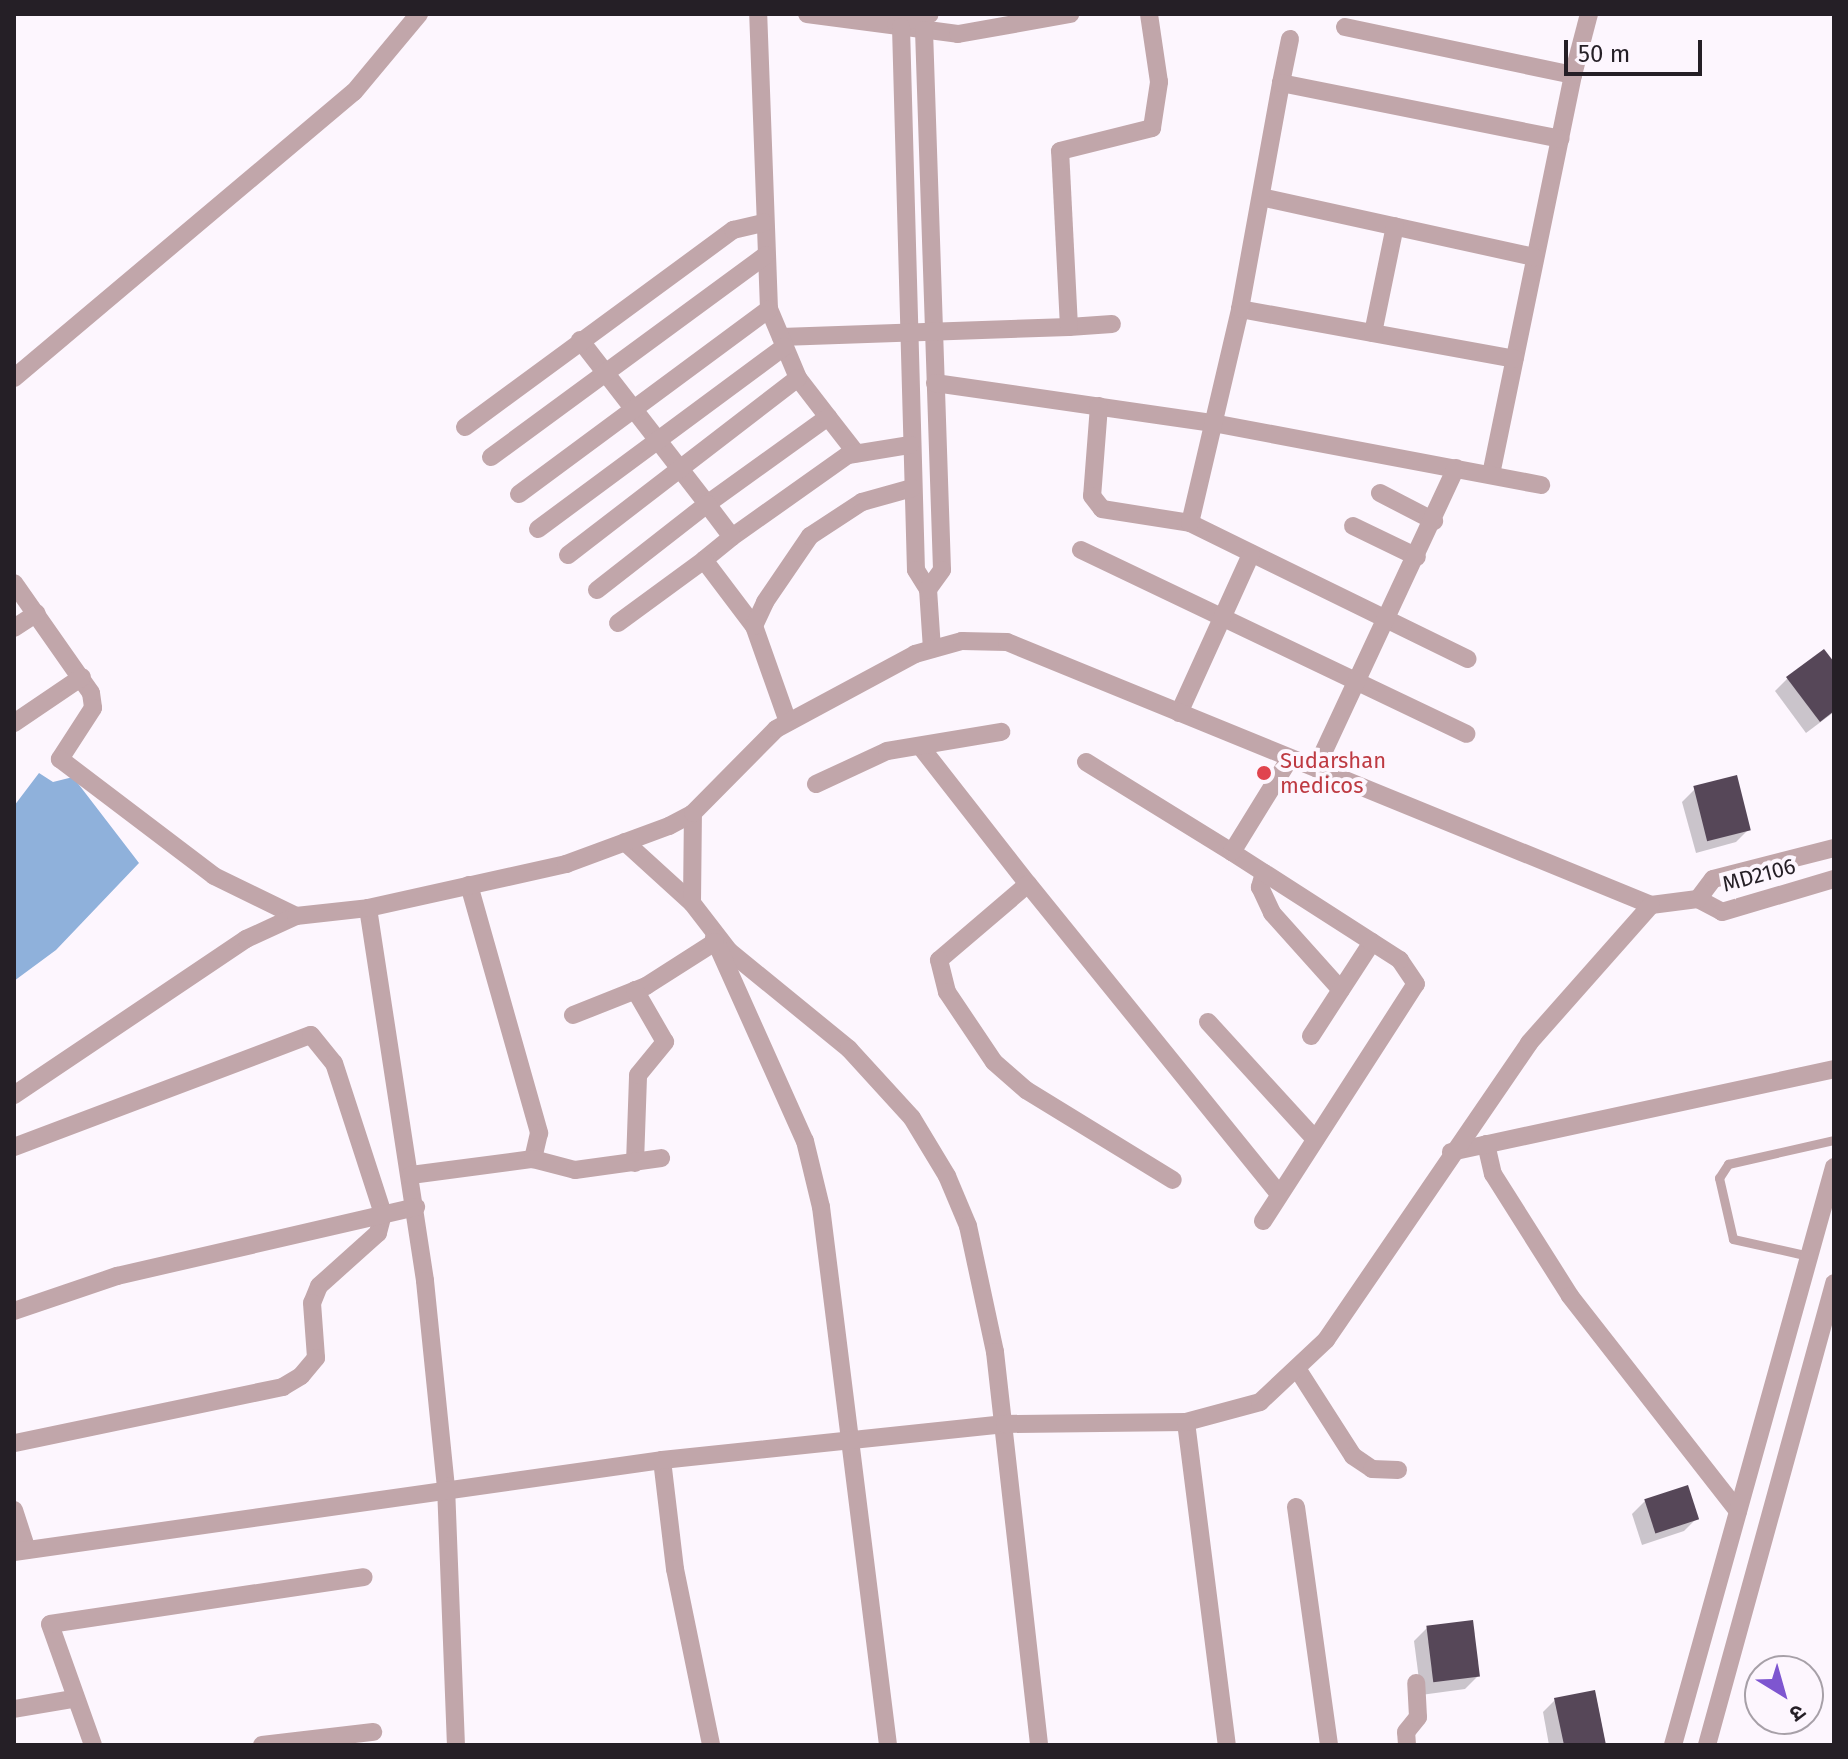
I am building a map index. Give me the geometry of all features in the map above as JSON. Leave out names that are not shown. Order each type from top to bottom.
[{"type":"street","points":[[14,378],[354,92],[419,14]]},
{"type":"street","points":[[758,14],[769,309],[798,378],[856,453]]},
{"type":"street","points":[[807,14],[897,23],[927,22],[958,34],[1070,14]]},
{"type":"street","points":[[1069,327],[1060,151],[1152,128],[1159,82],[1149,14]]},
{"type":"street","points":[[1491,475],[1573,75],[1589,14]]},
{"type":"street","points":[[927,22],[933,336],[942,570],[928,589]]},
{"type":"street","points":[[897,23],[916,570],[928,589],[932,649]]},
{"type":"street","points":[[1345,27],[1573,75]]},
{"type":"street","points":[[1190,523],[1240,309],[1290,39]]},
{"type":"street","points":[[1281,83],[1560,139]]},
{"type":"street","points":[[1261,197],[1535,257]]},
{"type":"street","points":[[465,427],[733,230],[764,223]]},
{"type":"street","points":[[1373,333],[1395,226]]},
{"type":"street","points":[[491,457],[766,255]]},
{"type":"street","points":[[519,494],[769,309]]},
{"type":"street","points":[[1240,309],[1514,359]]},
{"type":"street","points":[[538,529],[783,342],[1112,324]]},
{"type":"street","points":[[580,340],[732,537]]},
{"type":"street","points":[[568,555],[798,378]]},
{"type":"street","points":[[935,383],[1213,423],[1541,485]]},
{"type":"street","points":[[1099,406],[1092,496],[1102,509],[1190,523],[1468,659]]},
{"type":"street","points":[[597,590],[707,504],[828,417]]},
{"type":"street","points":[[618,623],[732,537],[856,453],[910,445]]},
{"type":"street","points":[[1316,768],[1434,521],[1456,468]]},
{"type":"street","points":[[754,626],[810,536],[862,502],[912,488]]},
{"type":"street","points":[[1380,493],[1434,521]]},
{"type":"street","points":[[1353,526],[1417,557]]},
{"type":"street","points":[[1081,550],[1356,686],[1466,734]]},
{"type":"street","points":[[1179,713],[1251,554]]},
{"type":"street","points":[[704,560],[754,626],[788,722]]},
{"type":"street","points":[[14,583],[82,677],[93,708],[60,759],[160,839],[296,916]]},
{"type":"street","points":[[14,628],[37,613]]},
{"type":"street","name":"MD2106","points":[[14,1095],[246,939],[296,916],[368,908],[469,885],[625,842],[693,813],[722,777],[788,722],[932,649],[962,641],[1007,642],[1651,905],[1698,899],[1722,912],[1834,879]]},
{"type":"street","points":[[14,723],[82,677]]},
{"type":"street","points":[[816,784],[887,751],[1001,732]]},
{"type":"street","points":[[920,746],[1278,1193]]},
{"type":"street","points":[[1232,852],[1290,758]]},
{"type":"street","points":[[1086,762],[1413,969],[1416,984],[1278,1193],[1263,1221]]},
{"type":"street","points":[[692,903],[693,813]]},
{"type":"street","points":[[625,842],[692,903],[714,936],[805,1141],[821,1207],[888,1745]]},
{"type":"street","name":"MD2106","points":[[1698,899],[1713,879],[1834,848]]},
{"type":"street","points":[[1264,873],[1260,887],[1272,913],[1341,990]]},
{"type":"street","points":[[1028,884],[939,960],[947,992],[994,1062],[1026,1090],[1173,1180]]},
{"type":"street","points":[[469,885],[539,1133],[533,1159]]},
{"type":"street","points":[[14,1510],[20,1551],[446,1486],[662,1460],[1005,1424],[1186,1422],[1260,1402],[1298,1370],[1529,1043],[1651,905]]},
{"type":"street","points":[[368,908],[416,1207],[446,1486],[456,1745]]},
{"type":"street","points":[[573,1015],[635,990],[714,936]]},
{"type":"street","points":[[714,936],[849,1049],[912,1118],[947,1176],[979,1271],[1005,1424],[1039,1745]]},
{"type":"street","points":[[1311,1036],[1372,942]]},
{"type":"street","points":[[635,990],[665,1042],[638,1075],[635,1163]]},
{"type":"street","points":[[1208,1022],[1315,1139]]},
{"type":"street","points":[[14,1147],[311,1035],[334,1063],[383,1214],[378,1233],[319,1286],[312,1303],[316,1358],[301,1376],[283,1387],[14,1443]]},
{"type":"street","points":[[1451,1152],[1834,1069]]},
{"type":"street","points":[[1486,1144],[1493,1174],[1570,1296],[1738,1511]]},
{"type":"street","points":[[411,1175],[533,1159],[560,1170],[661,1158]]},
{"type":"street","points":[[1673,1745],[1834,1167]]},
{"type":"street","points":[[14,1311],[117,1276],[416,1207]]},
{"type":"street","points":[[1707,1745],[1834,1283]]},
{"type":"street","points":[[1298,1370],[1353,1456],[1372,1469],[1398,1470]]},
{"type":"street","points":[[1186,1422],[1227,1745]]},
{"type":"street","points":[[662,1460],[711,1745]]},
{"type":"street","points":[[1296,1507],[1329,1745]]},
{"type":"street","points":[[93,1745],[73,1699],[50,1624],[363,1577]]},
{"type":"street","points":[[1407,1745],[1406,1732],[1418,1717],[1416,1683]]},
{"type":"street","points":[[14,1709],[73,1699]]},
{"type":"street","points":[[262,1745],[373,1732]]},
{"type":"lane","points":[[1809,1256],[1733,1239],[1719,1178],[1728,1164],[1834,1140]]},
{"type":"water","points":[[39,773],[53,782],[73,777],[139,863],[56,950],[14,981],[14,806]]},
{"type":"building","points":[[1824,649],[1834,662],[1834,711],[1820,722],[1786,677]]},
{"type":"building","points":[[1737,775],[1751,830],[1707,841],[1693,786]]},
{"type":"building","points":[[1688,1485],[1699,1519],[1655,1533],[1644,1499]]},
{"type":"building","points":[[1473,1620],[1480,1677],[1433,1682],[1426,1626]]},
{"type":"building","points":[[1595,1690],[1606,1745],[1564,1745],[1554,1698]]},
{"type":"place","name":"Sudarshan medicos","points":[[1264,773]]}]
